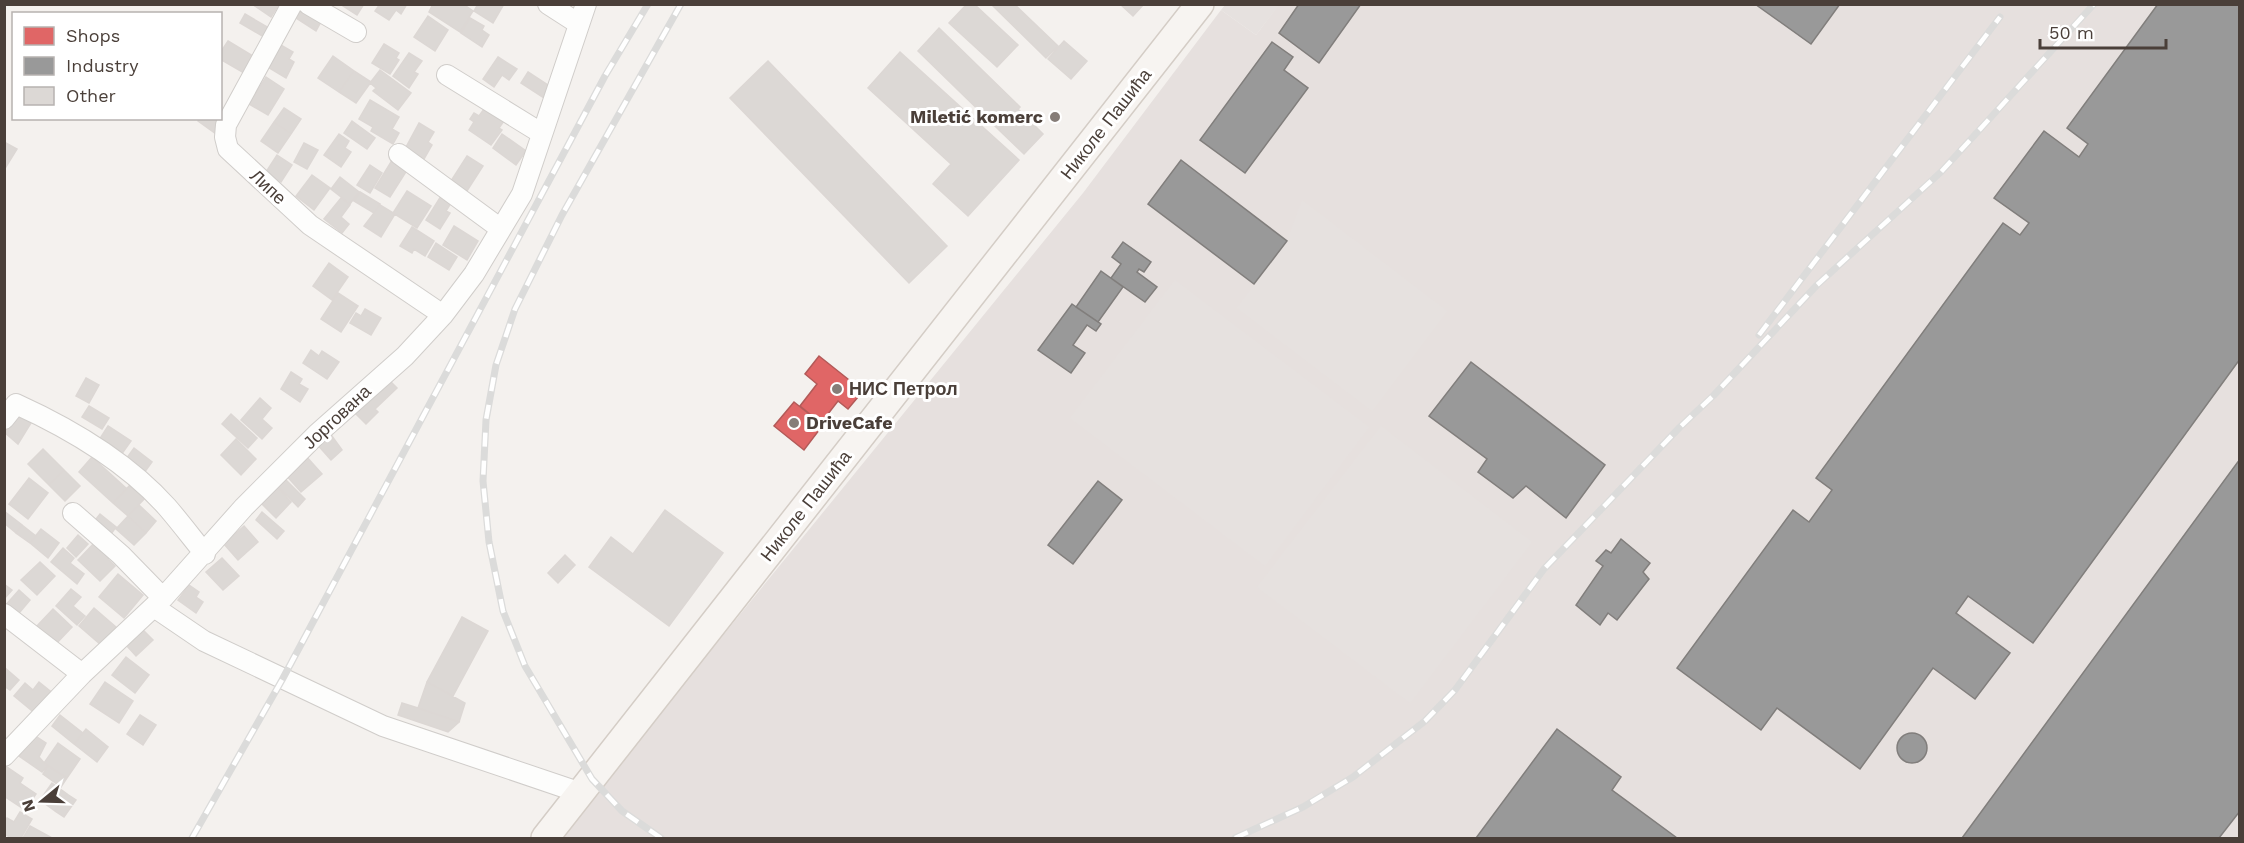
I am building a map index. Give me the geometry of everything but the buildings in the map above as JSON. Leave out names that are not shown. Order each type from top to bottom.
[{"type":"main road","name":"Николе Пашића","points":[[545,838],[1200,4]]},
{"type":"street","name":"Липе","points":[[292,4],[226,125],[225,136],[228,149],[310,225],[443,315]]},
{"type":"street","points":[[308,4],[356,32]]},
{"type":"street","points":[[548,4],[579,24]]},
{"type":"street","name":"Јоргована","points":[[4,756],[82,674],[159,603],[205,554],[244,507],[317,434],[405,356],[443,315],[474,274],[522,194],[586,4]]},
{"type":"street","points":[[447,75],[542,133]]},
{"type":"street","points":[[399,154],[501,229]]},
{"type":"street","points":[[4,419],[16,404],[47,418],[105,454],[134,476],[166,506],[205,554]]},
{"type":"street","points":[[73,513],[120,555],[159,603],[204,641],[383,726],[581,793]]},
{"type":"street","points":[[4,614],[82,674]]},
{"type":"shaded area","points":[[1279,4],[2239,5],[2239,838],[558,838],[1083,193],[1221,10],[1256,35]]},
{"type":"shaded area","points":[[1225,5],[1279,5],[1256,35],[1221,10]]},
{"type":"shaded area","points":[[1302,200],[1447,311],[1372,411],[1237,308],[1287,241]]},
{"type":"shaded area","points":[[1175,280],[1369,427],[1265,566],[1070,418]]},
{"type":"shaded area","points":[[1381,426],[1532,542],[1410,703],[1257,587]]},
{"type":"railway","points":[[192,838],[282,680],[605,76],[648,4]]},
{"type":"railway","points":[[661,838],[622,811],[592,779],[525,666],[503,611],[489,542],[483,481],[486,420],[496,365],[515,309],[562,215],[681,4]]},
{"type":"railway","points":[[1235,838],[1303,807],[1353,777],[1425,721],[1455,690],[1544,569],[1680,427],[1714,395],[1817,285],[1941,172],[2094,4]]},
{"type":"railway","points":[[1759,335],[2000,17]]},
{"type":"place","name":"Miletić komerc","points":[[1055,117]]},
{"type":"place","name":"НИС Петрол","points":[[837,389]]},
{"type":"place","name":"DriveCafe","points":[[794,423]]}]
